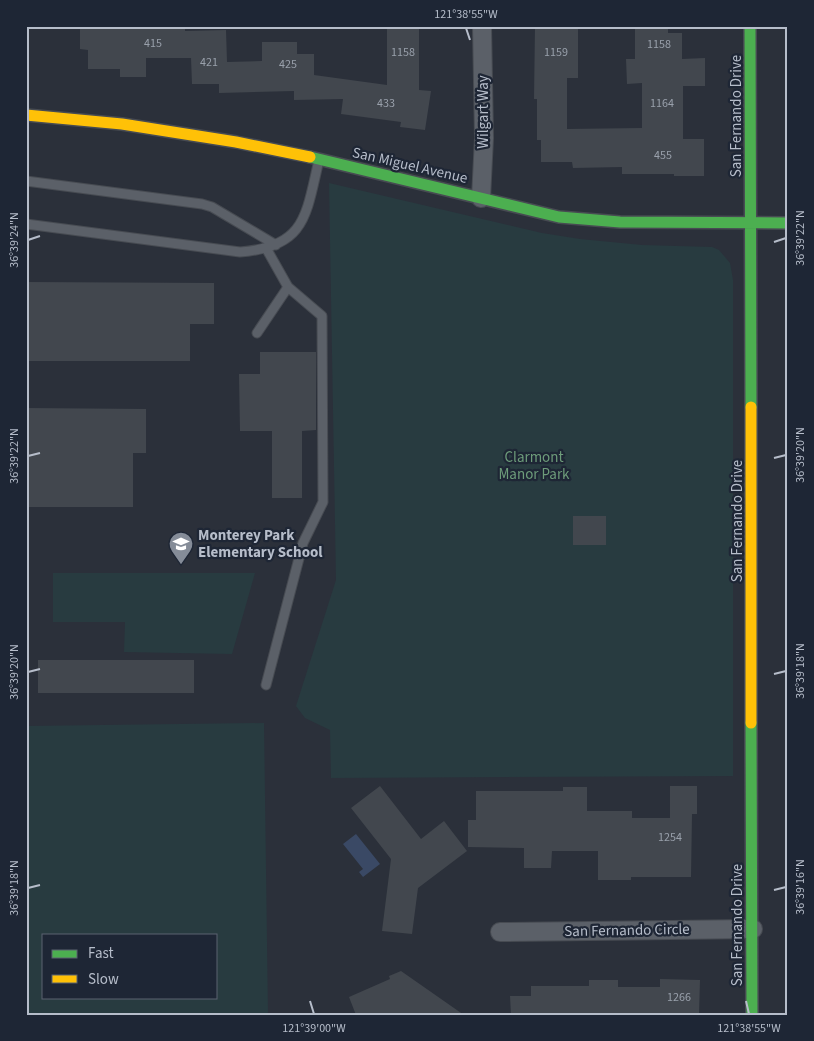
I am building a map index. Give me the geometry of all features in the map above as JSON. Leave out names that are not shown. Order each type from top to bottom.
[{"type":"street","name":"Wilgart Way","points":[[481,198],[484,138],[482,26]]},
{"type":"street","name":"San Fernando Drive","points":[[750,26],[752,1015]]},
{"type":"street","name":"San Miguel Avenue","points":[[26,115],[122,124],[181,132],[319,159],[568,218],[639,222],[788,223]]},
{"type":"street","name":"San Fernando Circle","points":[[500,932],[753,929]]},
{"type":"lane","points":[[26,224],[240,252],[266,248],[276,245],[290,236],[303,222],[319,159]]},
{"type":"lane","points":[[26,181],[202,204],[212,207],[276,245]]},
{"type":"lane","points":[[266,248],[288,287],[322,316],[323,502],[303,543],[266,685]]},
{"type":"lane","points":[[257,333],[288,287]]},
{"type":"green space","name":"Clarmont Manor Park","points":[[329,183],[542,233],[642,245],[712,247],[719,250],[730,263],[733,280],[733,776],[331,778],[330,730],[305,718],[296,706],[336,580]]},
{"type":"green space","points":[[53,573],[255,573],[232,654],[124,652],[125,622],[53,622]]},
{"type":"green space","points":[[264,723],[268,1015],[26,1015],[26,726]]},
{"type":"water","points":[[356,834],[380,864],[363,877],[359,872],[363,869],[343,844]]},
{"type":"building","points":[[80,26],[150,26],[150,29],[185,29],[185,31],[226,30],[227,62],[262,61],[262,42],[297,42],[297,54],[314,54],[314,75],[387,85],[387,26],[419,26],[419,90],[431,91],[425,130],[400,127],[401,122],[341,114],[343,99],[294,100],[294,91],[219,93],[219,84],[192,84],[191,58],[146,58],[146,77],[120,77],[120,69],[88,69],[88,50],[80,49]]},
{"type":"building","points":[[535,26],[578,26],[578,78],[567,78],[567,129],[642,128],[642,83],[627,84],[626,59],[635,59],[635,26],[668,26],[668,33],[682,33],[682,59],[705,58],[705,86],[683,86],[683,139],[704,139],[704,176],[622,174],[622,167],[573,168],[572,162],[541,162],[541,140],[537,140],[537,99],[534,99]]},
{"type":"building","points":[[26,282],[214,283],[214,324],[190,324],[190,361],[26,361]]},
{"type":"building","points":[[260,352],[316,352],[316,430],[302,431],[302,498],[272,498],[272,431],[240,431],[239,374],[260,374]]},
{"type":"building","points":[[26,408],[146,409],[146,453],[133,453],[133,507],[26,507]]},
{"type":"building","points":[[573,516],[606,516],[606,545],[573,545]]},
{"type":"building","points":[[38,660],[194,660],[194,693],[38,693]]},
{"type":"building","points":[[380,786],[421,839],[444,821],[467,851],[418,888],[412,934],[382,931],[391,859],[351,808]]},
{"type":"building","points":[[670,786],[697,786],[697,814],[692,814],[691,877],[631,877],[631,880],[598,880],[598,851],[552,851],[551,868],[524,868],[524,848],[468,847],[468,820],[476,820],[476,791],[563,791],[563,787],[587,787],[587,811],[632,811],[632,818],[670,818]]},
{"type":"building","points":[[401,971],[464,1015],[356,1015],[349,997],[390,979],[389,976]]},
{"type":"building","points":[[660,979],[700,980],[699,1015],[511,1015],[510,996],[531,996],[531,986],[589,986],[589,980],[618,980],[618,987],[660,987]]},
{"type":"traffic: fast","points":[[750,26],[751,407]]},
{"type":"traffic: fast","points":[[310,157],[559,217],[620,222],[788,223]]},
{"type":"traffic: fast","points":[[751,723],[752,1015]]},
{"type":"traffic: slow","points":[[26,115],[122,124],[236,142],[310,157]]},
{"type":"traffic: slow","points":[[751,407],[751,723]]},
{"type":"place","name":"Monterey Park Elementary School","points":[[181,565]]}]
